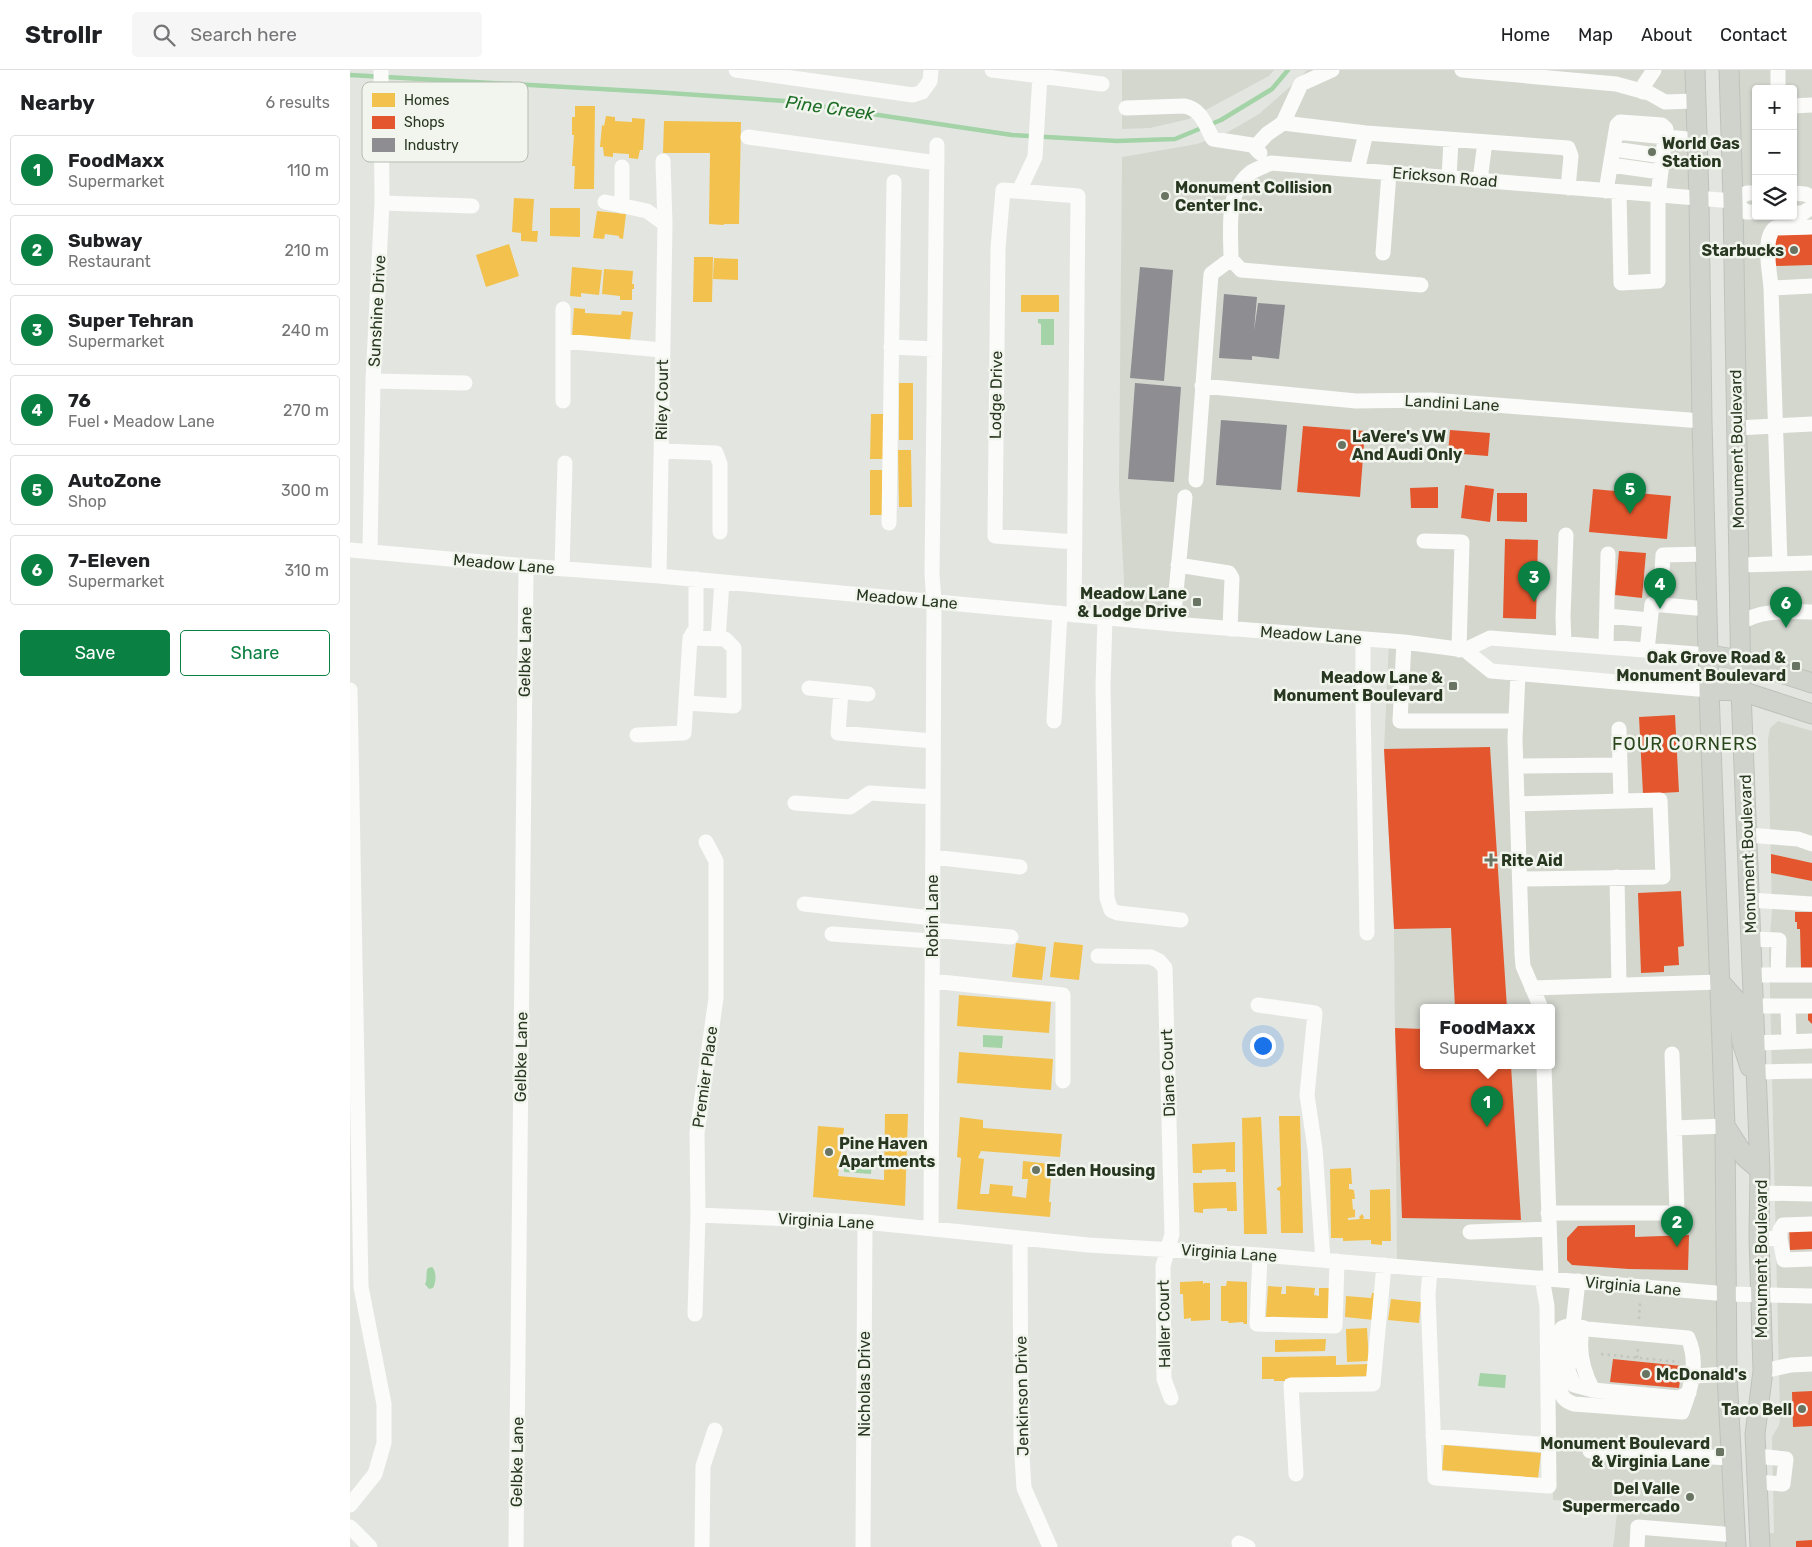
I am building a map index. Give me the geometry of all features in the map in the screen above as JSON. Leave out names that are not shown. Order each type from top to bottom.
[{"type":"main road","name":"Monument Boulevard","points":[[1695,70],[1700,198],[1705,554],[1725,1126],[1728,1294],[1727,1374],[1735,1541]]},
{"type":"main road","name":"Monument Boulevard","points":[[1729,70],[1741,691],[1760,1170],[1759,1238],[1762,1371],[1755,1434],[1760,1547]]},
{"type":"main road","points":[[1709,655],[1741,660],[1812,683]]},
{"type":"main road","points":[[1709,690],[1741,691],[1812,714]]},
{"type":"main road","points":[[1720,982],[1737,1001],[1742,1042],[1757,1080]]},
{"type":"main road","points":[[1725,1126],[1745,1157],[1760,1170]]},
{"type":"street","points":[[743,70],[913,95],[922,92],[930,81],[931,70]]},
{"type":"street","points":[[992,70],[1102,84]]},
{"type":"street","points":[[1255,147],[1267,134],[1283,122],[1301,84],[1332,70]]},
{"type":"street","points":[[1462,70],[1616,84],[1643,92],[1665,102],[1696,101]]},
{"type":"street","points":[[1643,92],[1644,85],[1654,70]]},
{"type":"street","points":[[1778,70],[1778,85]]},
{"type":"street","points":[[1040,76],[1035,157],[1019,191],[1078,196],[1075,542],[1054,721]]},
{"type":"street","points":[[1797,106],[1812,105]]},
{"type":"street","points":[[1126,108],[1184,106],[1193,108],[1199,113],[1213,140],[1252,145],[1259,151],[1265,166]]},
{"type":"street","points":[[1283,122],[1366,133],[1568,148],[1571,156],[1568,188]]},
{"type":"street","points":[[1620,122],[1662,125],[1666,129],[1665,138],[1658,196],[1658,281],[1620,282],[1611,165],[1617,125],[1620,122]]},
{"type":"street","points":[[1357,170],[1366,133]]},
{"type":"street","points":[[748,137],[937,163]]},
{"type":"street","points":[[1665,138],[1697,140]]},
{"type":"street","points":[[1449,178],[1451,140]]},
{"type":"street","points":[[1480,180],[1485,142]]},
{"type":"street","name":"Robin Lane","points":[[931,1229],[934,602],[932,574],[937,145]]},
{"type":"street","points":[[1614,149],[1662,156]]},
{"type":"street","name":"Sunshine Drive","points":[[370,552],[373,381],[382,203],[381,162]]},
{"type":"street","name":"Riley Court","points":[[659,576],[665,224],[663,162]]},
{"type":"street","name":"Erickson Road","points":[[1231,259],[1232,206],[1237,187],[1251,172],[1272,163],[1733,201]]},
{"type":"street","points":[[1611,165],[1660,172]]},
{"type":"street","points":[[622,167],[622,206]]},
{"type":"street","points":[[1383,253],[1389,173]]},
{"type":"street","points":[[889,522],[894,182]]},
{"type":"street","name":"Lodge Drive","points":[[1019,191],[1003,190],[998,248],[995,536],[1075,542]]},
{"type":"street","points":[[1752,193],[1747,193],[1733,201],[1746,212],[1752,212]]},
{"type":"street","points":[[1797,194],[1805,194],[1812,197]]},
{"type":"street","points":[[605,202],[647,211],[665,224]]},
{"type":"street","points":[[382,203],[472,206]]},
{"type":"street","points":[[1797,212],[1803,213],[1812,207]]},
{"type":"street","points":[[1780,564],[1768,237],[1775,228],[1812,227]]},
{"type":"street","points":[[1196,480],[1211,274],[1231,259],[1241,270],[1421,285]]},
{"type":"street","points":[[1771,288],[1812,286]]},
{"type":"street","points":[[563,309],[563,401]]},
{"type":"street","points":[[563,341],[662,350]]},
{"type":"street","points":[[892,347],[935,349]]},
{"type":"street","points":[[373,381],[465,383]]},
{"type":"street","name":"Landini Lane","points":[[1202,386],[1356,401],[1431,400],[1702,421]]},
{"type":"street","points":[[1737,428],[1812,424]]},
{"type":"street","points":[[661,451],[713,452],[718,456],[720,464],[720,532]]},
{"type":"street","points":[[562,569],[565,463]]},
{"type":"street","points":[[1172,624],[1185,497]]},
{"type":"street","points":[[1564,644],[1566,535]]},
{"type":"street","points":[[1424,541],[1462,542],[1462,650]]},
{"type":"street","name":"Meadow Lane","points":[[350,550],[696,579],[1172,624],[1404,642],[1462,650]]},
{"type":"street","points":[[1606,647],[1608,554]]},
{"type":"street","points":[[1660,605],[1663,555],[1705,554]]},
{"type":"street","points":[[1739,565],[1812,563]]},
{"type":"street","points":[[1178,565],[1229,572],[1232,578],[1230,629]]},
{"type":"street","name":"Gelbke Lane","points":[[516,1547],[526,566]]},
{"type":"street","points":[[637,735],[684,733],[690,638],[696,628],[696,579]]},
{"type":"street","points":[[718,639],[722,582]]},
{"type":"street","points":[[1647,650],[1652,604],[1707,609]]},
{"type":"street","points":[[1740,623],[1753,615],[1765,613],[1812,612]]},
{"type":"street","points":[[1607,616],[1650,620]]},
{"type":"street","points":[[1105,617],[1103,686],[1107,898],[1111,910],[1118,913],[1181,920]]},
{"type":"street","points":[[686,703],[734,706],[734,648],[725,639],[690,638]]},
{"type":"street","points":[[1462,650],[1490,638],[1709,655]]},
{"type":"street","points":[[1363,639],[1367,933]]},
{"type":"street","points":[[1404,642],[1400,721],[1515,722]]},
{"type":"street","points":[[1462,650],[1491,671],[1709,690]]},
{"type":"street","points":[[1518,674],[1515,722],[1523,966],[1539,1004]]},
{"type":"street","points":[[809,688],[868,694]]},
{"type":"street","points":[[350,690],[355,1287],[384,1404],[384,1443],[375,1474],[350,1506]]},
{"type":"street","points":[[841,691],[838,733],[933,741]]},
{"type":"street","points":[[1619,729],[1621,801]]},
{"type":"street","points":[[1516,766],[1620,765]]},
{"type":"street","points":[[795,804],[850,807],[870,793],[933,797]]},
{"type":"street","points":[[1517,804],[1660,800],[1664,877],[1617,876],[1520,879]]},
{"type":"street","points":[[1747,835],[1798,839],[1812,844]]},
{"type":"street","name":"Premier Place","points":[[696,1314],[697,1133],[716,998],[716,861],[706,842]]},
{"type":"street","points":[[932,857],[1020,866]]},
{"type":"street","points":[[1617,876],[1620,985]]},
{"type":"street","points":[[1750,900],[1812,904]]},
{"type":"street","points":[[804,904],[932,929],[1011,937]]},
{"type":"street","points":[[832,934],[932,929]]},
{"type":"street","points":[[1751,939],[1779,940],[1778,975]]},
{"type":"street","name":"Diane Court","points":[[1098,956],[1151,957],[1159,961],[1165,968],[1172,1234],[1168,1249]]},
{"type":"street","points":[[1753,974],[1812,975]]},
{"type":"street","points":[[932,981],[1063,995],[1063,1081]]},
{"type":"street","points":[[1532,988],[1720,982]]},
{"type":"street","points":[[1258,1005],[1316,1013],[1307,1095],[1330,1261],[1335,1326],[1258,1324],[1260,1255]]},
{"type":"street","points":[[1754,1006],[1812,1006]]},
{"type":"street","points":[[1788,1007],[1789,1042]]},
{"type":"street","points":[[1756,1043],[1812,1041]]},
{"type":"street","points":[[1548,1213],[1677,1213],[1672,1054]]},
{"type":"street","points":[[1430,1269],[1428,1294],[1435,1478],[1549,1486],[1546,1279],[1549,1229],[1544,1069]]},
{"type":"street","points":[[1757,1080],[1812,1071]]},
{"type":"street","points":[[1674,1128],[1725,1126]]},
{"type":"street","points":[[1760,1193],[1812,1194]]},
{"type":"street","name":"Virginia Lane","points":[[698,1215],[865,1222],[1088,1245],[1260,1255],[1728,1294],[1812,1296]]},
{"type":"street","name":"Nicholas Drive","points":[[863,1547],[865,1222]]},
{"type":"street","points":[[1812,1224],[1784,1225],[1780,1230],[1784,1260],[1812,1259]]},
{"type":"street","points":[[1470,1232],[1549,1229]]},
{"type":"street","points":[[1759,1238],[1780,1239]]},
{"type":"street","name":"Jenkinson Drive","points":[[1020,1239],[1021,1441],[1024,1488],[1050,1547]]},
{"type":"street","name":"Haller Court","points":[[1168,1249],[1163,1266],[1164,1378],[1171,1398]]},
{"type":"street","points":[[1296,1474],[1291,1385],[1373,1384],[1384,1265]]},
{"type":"street","points":[[1578,1281],[1568,1370],[1574,1385],[1593,1390],[1679,1398],[1689,1393]]},
{"type":"street","points":[[1573,1324],[1587,1329],[1688,1338],[1692,1348],[1694,1376],[1682,1412],[1574,1404],[1567,1401],[1562,1396],[1560,1388],[1559,1336],[1562,1328],[1573,1324]]},
{"type":"street","points":[[1762,1371],[1790,1365],[1812,1364]]},
{"type":"street","points":[[1694,1376],[1727,1374]]},
{"type":"street","points":[[702,1547],[703,1466],[715,1430]]},
{"type":"street","points":[[1433,1436],[1548,1445]]},
{"type":"street","points":[[1590,1451],[1731,1458]]},
{"type":"street","points":[[1756,1456],[1786,1459],[1783,1484],[1757,1482]]},
{"type":"street","points":[[1637,1547],[1638,1526],[1735,1541]]},
{"type":"street","points":[[350,1527],[370,1547]]},
{"type":"path","points":[[1601,1354],[1683,1362],[1683,1351],[1692,1348]]},
{"type":"shaded area","points":[[1122,70],[1274,70],[1269,76],[1189,119],[1150,128],[1122,129]]},
{"type":"shaded area","points":[[1307,70],[1695,70],[1709,655],[1490,638],[1465,651],[1491,671],[1709,690],[1736,1547],[1613,1547],[1618,1506],[1553,1500],[1550,1279],[1397,1266],[1394,929],[1384,749],[1389,641],[1126,620],[1119,486],[1122,157],[1197,144],[1228,132],[1259,114]]},
{"type":"shaded area","points":[[1729,70],[1812,70],[1812,683],[1741,660]]},
{"type":"shaded area","points":[[1038,319],[1054,319],[1054,345],[1041,345],[1041,324],[1038,323]]},
{"type":"shaded area","points":[[1778,721],[1812,731],[1812,1547],[1760,1547],[1759,1534],[1774,1533],[1772,1437],[1779,1425],[1780,1418],[1769,948],[1772,911],[1768,739],[1770,728]]},
{"type":"shaded area","points":[[983,1035],[1003,1036],[1002,1048],[983,1047]]},
{"type":"shaded area","points":[[845,1159],[872,1161],[871,1174],[844,1172]]},
{"type":"shaded area","points":[[432,1267],[435,1272],[435,1280],[433,1288],[429,1289],[425,1284],[427,1270]]},
{"type":"shaded area","points":[[1480,1373],[1506,1375],[1505,1388],[1478,1386]]},
{"type":"building: Homes","points":[[575,106],[595,106],[594,189],[574,189],[575,166],[572,166],[574,135],[572,135],[572,117],[575,117]]},
{"type":"building: Homes","points":[[606,116],[615,117],[615,121],[632,122],[632,118],[645,119],[643,150],[640,150],[638,159],[629,158],[629,154],[613,153],[613,157],[604,156],[603,147],[600,147],[602,125],[604,126]]},
{"type":"building: Homes","points":[[664,121],[741,122],[739,224],[709,224],[710,153],[663,153]]},
{"type":"building: Homes","points":[[514,198],[534,199],[532,231],[538,231],[537,242],[521,241],[521,233],[512,232]]},
{"type":"building: Homes","points":[[550,208],[580,208],[580,237],[550,236]]},
{"type":"building: Homes","points":[[597,211],[626,214],[623,239],[619,238],[619,236],[605,234],[604,239],[593,238]]},
{"type":"building: Homes","points":[[509,244],[519,276],[486,287],[476,255]]},
{"type":"building: Homes","points":[[694,257],[713,257],[712,302],[693,302]]},
{"type":"building: Homes","points":[[714,258],[738,259],[738,280],[713,279]]},
{"type":"building: Homes","points":[[572,267],[602,270],[599,295],[581,293],[581,297],[570,296]]},
{"type":"building: Homes","points":[[604,269],[633,271],[632,284],[634,284],[634,289],[632,289],[632,300],[620,300],[620,296],[602,294]]},
{"type":"building: Homes","points":[[1021,295],[1059,295],[1059,312],[1021,312]]},
{"type":"building: Homes","points":[[574,308],[585,309],[585,313],[621,315],[622,311],[633,312],[630,341],[572,337]]},
{"type":"building: Homes","points":[[899,383],[913,383],[913,440],[899,440]]},
{"type":"building: Homes","points":[[871,414],[884,414],[883,459],[870,459]]},
{"type":"building: Homes","points":[[898,450],[911,450],[912,507],[899,507]]},
{"type":"building: Homes","points":[[870,470],[882,470],[882,515],[870,515]]},
{"type":"building: Homes","points":[[1054,942],[1083,945],[1079,980],[1050,977]]},
{"type":"building: Homes","points":[[1016,943],[1046,947],[1042,980],[1012,977]]},
{"type":"building: Homes","points":[[959,995],[1051,1002],[1049,1033],[957,1026]]},
{"type":"building: Homes","points":[[959,1052],[1053,1059],[1051,1090],[957,1083]]},
{"type":"building: Homes","name":"Pine Haven Apartments","points":[[885,1114],[908,1114],[905,1206],[813,1197],[818,1126],[844,1128],[838,1176],[884,1180]]},
{"type":"building: Homes","points":[[1279,1116],[1300,1116],[1303,1233],[1281,1233],[1280,1191],[1277,1190],[1281,1186]]},
{"type":"building: Homes","name":"Eden Housing","points":[[960,1117],[983,1120],[983,1128],[1062,1134],[1060,1157],[981,1151],[978,1158],[984,1159],[980,1194],[989,1194],[990,1184],[1013,1186],[1012,1196],[1026,1198],[1028,1179],[1022,1179],[1023,1161],[1050,1164],[1050,1217],[957,1209],[961,1158],[957,1157]]},
{"type":"building: Homes","points":[[1261,1117],[1267,1234],[1244,1234],[1242,1118]]},
{"type":"building: Homes","points":[[1235,1142],[1235,1172],[1226,1172],[1226,1169],[1202,1170],[1202,1173],[1193,1173],[1192,1144]]},
{"type":"building: Homes","points":[[1351,1168],[1352,1184],[1349,1184],[1349,1189],[1354,1190],[1355,1199],[1352,1199],[1355,1217],[1348,1218],[1348,1220],[1360,1219],[1359,1217],[1362,1214],[1363,1219],[1370,1219],[1370,1190],[1390,1189],[1391,1241],[1382,1241],[1382,1245],[1371,1244],[1371,1240],[1343,1241],[1343,1238],[1331,1238],[1330,1169]]},
{"type":"building: Homes","points":[[1236,1182],[1237,1211],[1227,1211],[1227,1208],[1203,1209],[1203,1213],[1194,1212],[1193,1183]]},
{"type":"building: Homes","points":[[1203,1281],[1203,1285],[1204,1283],[1210,1283],[1210,1320],[1191,1321],[1191,1318],[1184,1319],[1183,1294],[1180,1294],[1180,1282]]},
{"type":"building: Homes","points":[[1227,1281],[1247,1282],[1247,1324],[1243,1322],[1229,1323],[1228,1321],[1221,1321],[1221,1286],[1226,1286]]},
{"type":"building: Homes","points":[[1268,1286],[1282,1287],[1281,1294],[1286,1294],[1286,1286],[1315,1288],[1314,1295],[1319,1296],[1319,1288],[1333,1288],[1332,1320],[1266,1317]]},
{"type":"building: Homes","points":[[1372,1293],[1378,1293],[1374,1320],[1345,1317],[1346,1296],[1371,1298]]},
{"type":"building: Homes","points":[[1391,1299],[1421,1302],[1419,1323],[1388,1320]]},
{"type":"building: Homes","points":[[1367,1328],[1369,1361],[1347,1362],[1346,1329]]},
{"type":"building: Homes","points":[[1326,1339],[1325,1351],[1275,1352],[1275,1340]]},
{"type":"building: Homes","points":[[1336,1356],[1336,1365],[1368,1364],[1369,1376],[1285,1379],[1285,1381],[1262,1379],[1262,1357]]},
{"type":"building: Homes","points":[[1444,1445],[1541,1453],[1538,1478],[1442,1470]]},
{"type":"building: Shops","name":"Starbucks","points":[[1812,234],[1812,265],[1775,266],[1775,235]]},
{"type":"building: Shops","points":[[1303,426],[1365,431],[1360,497],[1297,492]]},
{"type":"building: Shops","points":[[1450,430],[1490,433],[1488,456],[1448,453]]},
{"type":"building: Shops","points":[[1465,485],[1494,489],[1490,522],[1461,518]]},
{"type":"building: Shops","points":[[1438,487],[1438,508],[1411,508],[1410,488]]},
{"type":"building: Shops","points":[[1593,489],[1671,496],[1667,539],[1589,532]]},
{"type":"building: Shops","points":[[1497,493],[1527,493],[1527,522],[1497,521]]},
{"type":"building: Shops","points":[[1505,539],[1538,540],[1536,619],[1503,618]]},
{"type":"building: Shops","points":[[1619,551],[1646,553],[1642,598],[1615,595]]},
{"type":"building: Shops","points":[[1675,715],[1679,792],[1643,794],[1639,717]]},
{"type":"building: Shops","points":[[1490,747],[1507,1004],[1455,1004],[1451,928],[1394,929],[1384,749]]},
{"type":"building: Shops","points":[[1771,854],[1812,863],[1812,881],[1771,873]]},
{"type":"building: Shops","points":[[1681,891],[1684,946],[1678,947],[1679,965],[1664,966],[1664,972],[1641,973],[1638,893]]},
{"type":"building: Shops","points":[[1795,912],[1812,912],[1812,968],[1801,968],[1800,929],[1797,929]]},
{"type":"building: Shops","points":[[1812,1011],[1812,1024],[1808,1020],[1808,1014]]},
{"type":"building: Shops","points":[[1395,1028],[1420,1029],[1420,1069],[1511,1069],[1521,1220],[1402,1218]]},
{"type":"building: Shops","points":[[1789,1224],[1812,1224],[1812,1249],[1790,1250]]},
{"type":"building: Shops","points":[[1635,1225],[1635,1237],[1689,1235],[1688,1270],[1629,1269],[1572,1265],[1567,1260],[1567,1238],[1578,1226]]},
{"type":"building: Shops","name":"McDonald's","points":[[1613,1359],[1682,1366],[1679,1388],[1610,1382]]},
{"type":"building: Shops","name":"Taco Bell","points":[[1812,1391],[1812,1426],[1793,1427],[1792,1392]]},
{"type":"building: Shops","points":[[1812,1540],[1812,1547],[1796,1547],[1796,1541]]},
{"type":"building: Industry","points":[[1140,267],[1173,270],[1164,381],[1130,378]]},
{"type":"building: Industry","points":[[1224,294],[1257,297],[1254,331],[1258,303],[1285,305],[1279,359],[1252,356],[1252,360],[1219,358]]},
{"type":"building: Industry","points":[[1135,383],[1181,387],[1174,482],[1128,479]]},
{"type":"building: Industry","points":[[1221,420],[1287,425],[1281,490],[1216,485]]},
{"type":"waterway","name":"Pine Creek","points":[[528,85],[785,101],[1012,135],[1117,141],[1175,139],[1221,120],[1272,89],[1288,70]]},
{"type":"waterway","name":"Pine Creek","points":[[350,75],[475,82]]},
{"type":"place","name":"World Gas Station","points":[[1652,152]]},
{"type":"place","name":"Monument Collision Center Inc.","points":[[1165,196]]},
{"type":"place","name":"Starbucks","points":[[1794,250]]},
{"type":"place","name":"LaVere's VW And Audi Only","points":[[1342,445]]},
{"type":"place","name":"AutoZone","points":[[1630,514]]},
{"type":"place","name":"Meadow Lane & Lodge Drive","points":[[1197,602]]},
{"type":"place","name":"Super Tehran","points":[[1534,602]]},
{"type":"place","name":"76","points":[[1660,609]]},
{"type":"place","name":"7-Eleven","points":[[1786,628]]},
{"type":"place","name":"Oak Grove Road & Monument Boulevard","points":[[1796,666]]},
{"type":"place","name":"Meadow Lane & Monument Boulevard","points":[[1453,686]]},
{"type":"place","name":"Rite Aid","points":[[1491,860]]},
{"type":"place","name":"FoodMaxx","points":[[1487,1127]]},
{"type":"place","name":"Pine Haven Apartments","points":[[829,1152]]},
{"type":"place","name":"Eden Housing","points":[[1036,1170]]},
{"type":"place","name":"Subway","points":[[1677,1247]]},
{"type":"place","name":"McDonald's","points":[[1646,1374]]},
{"type":"place","name":"Taco Bell","points":[[1802,1409]]},
{"type":"place","name":"Monument Boulevard & Virginia Lane","points":[[1720,1452]]},
{"type":"place","name":"Del Valle Supermercado","points":[[1690,1497]]},
{"type":"district","name":"FOUR CORNERS","points":[[1685,744]]}]
